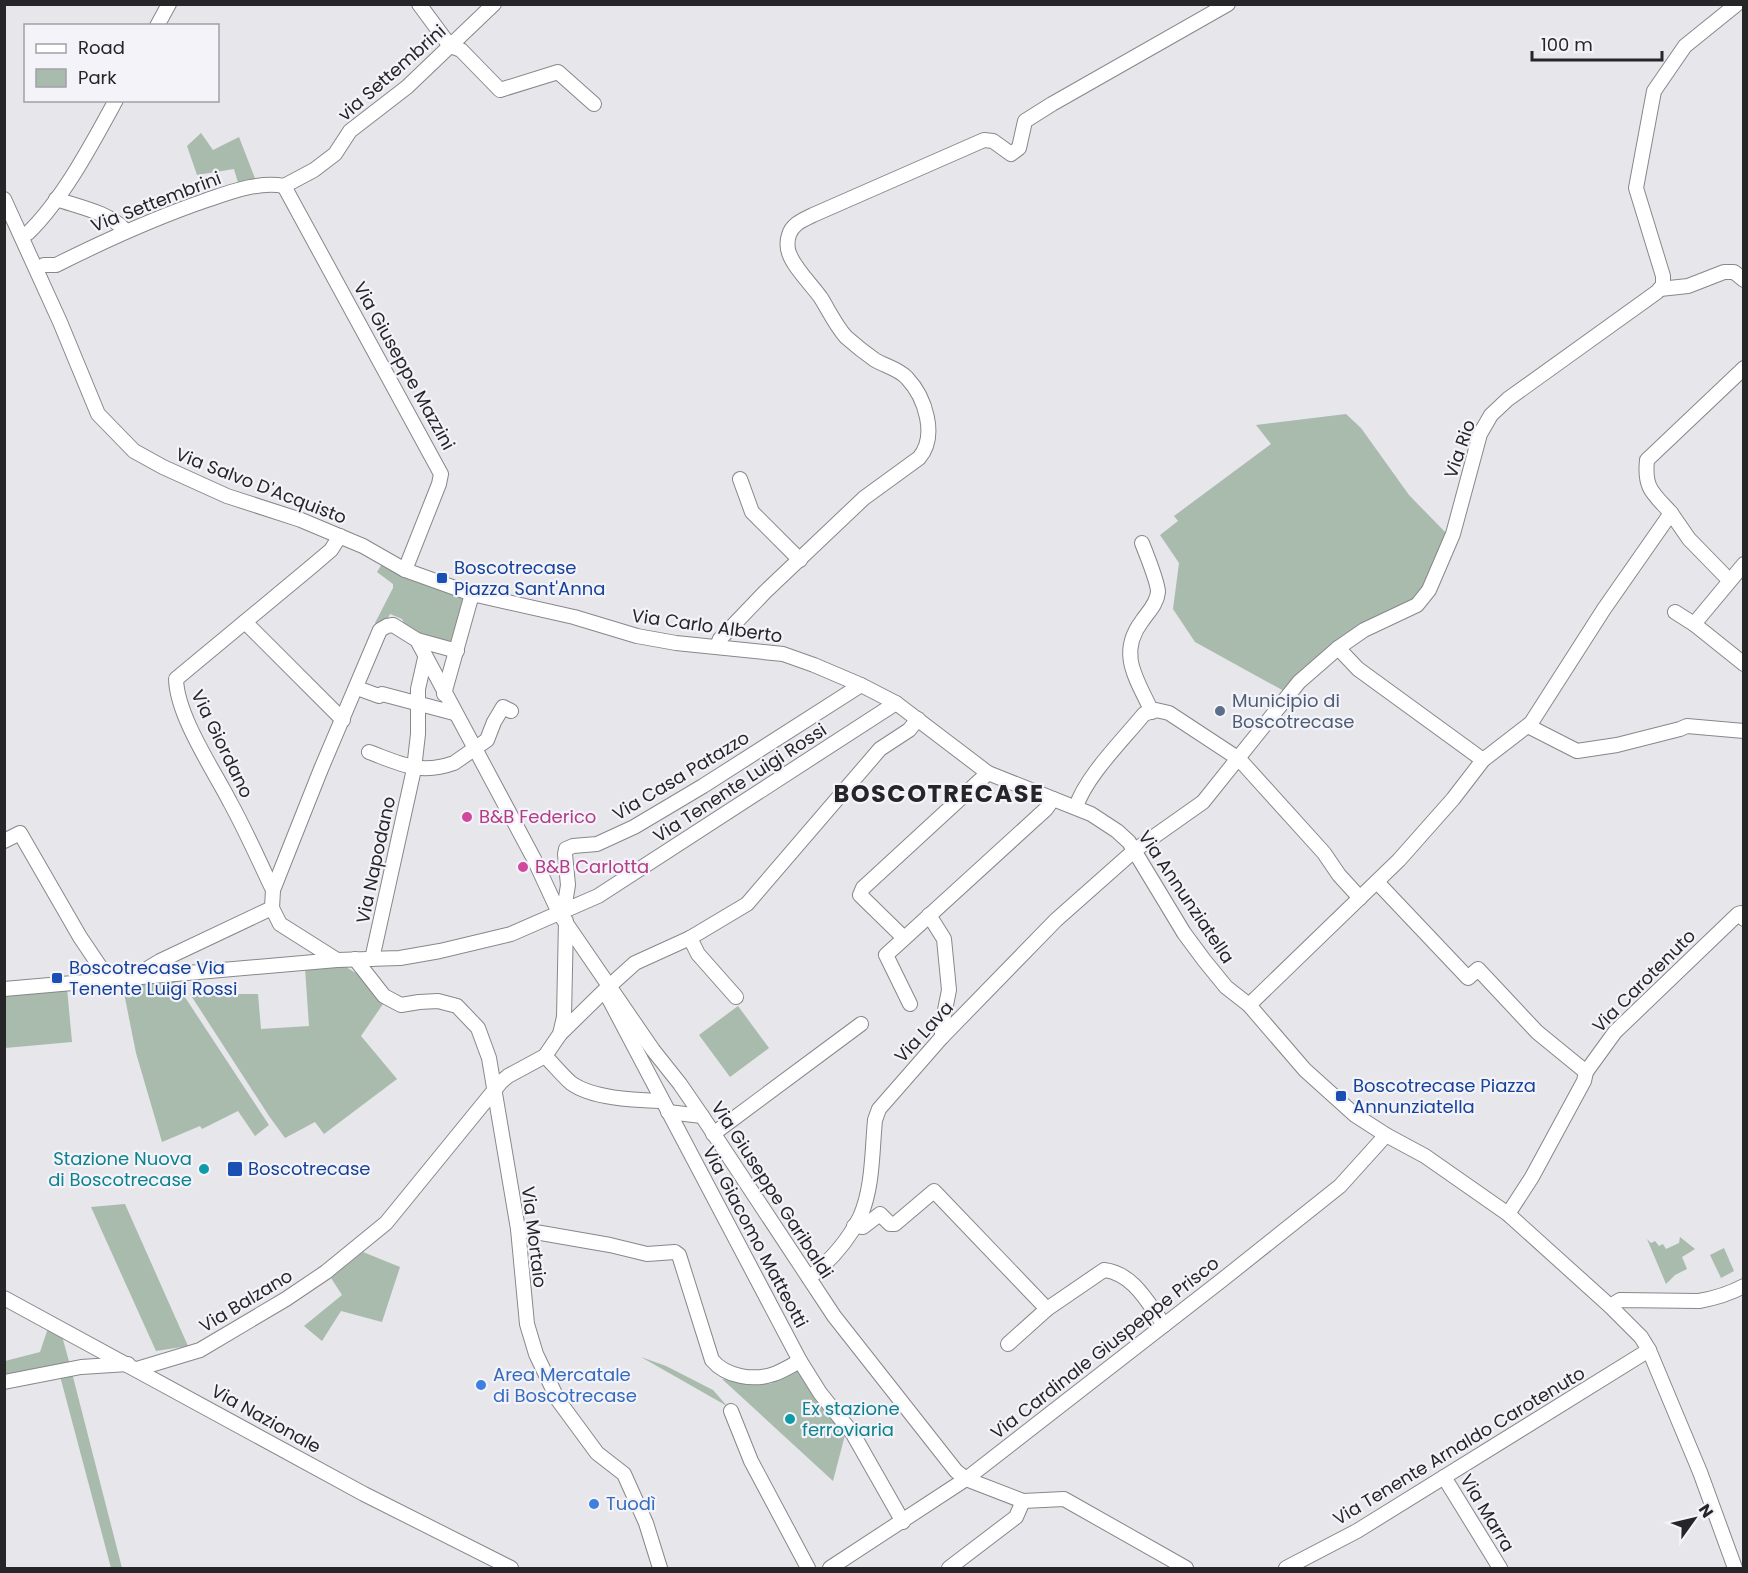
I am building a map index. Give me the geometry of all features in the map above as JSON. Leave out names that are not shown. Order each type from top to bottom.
[{"type":"street","points":[[158,24],[169,4]]},
{"type":"street","points":[[419,4],[450,46],[461,50],[500,90],[558,72],[594,104]]},
{"type":"street","name":"via Settembrini","points":[[284,186],[314,171],[335,154],[350,131],[407,87],[494,4]]},
{"type":"street","points":[[717,646],[720,639],[736,622],[864,498],[919,458],[924,452],[929,430],[924,409],[907,378],[862,350],[839,329],[821,298],[789,255],[789,235],[792,229],[797,223],[813,215],[984,140],[993,141],[1011,153],[1019,148],[1025,121],[1029,118],[1228,4]]},
{"type":"street","points":[[1660,289],[1663,285],[1663,276],[1636,188],[1654,91],[1685,46],[1737,4]]},
{"type":"street","points":[[28,233],[56,199],[92,144],[115,102]]},
{"type":"street","name":"Via Settembrini","points":[[44,265],[56,265],[125,230],[234,191],[250,187],[284,186]]},
{"type":"street","name":"Via Giuseppe Mazzini","points":[[284,186],[441,474],[405,570]]},
{"type":"street","points":[[4,187],[44,265],[42,268],[44,277],[76,348],[81,371]]},
{"type":"street","name":"Via Salvo D'Acquisto","points":[[4,199],[98,414],[134,451],[227,496],[301,520],[340,536],[405,570]]},
{"type":"street","points":[[56,199],[100,213],[125,230]]},
{"type":"street","points":[[1660,289],[1688,286],[1725,272],[1734,272],[1743,280]]},
{"type":"street","name":"Via Rio","points":[[1135,850],[1203,802],[1299,682],[1338,648],[1364,630],[1417,605],[1429,590],[1454,534],[1480,434],[1491,415],[1508,399],[1660,289]]},
{"type":"street","points":[[1729,580],[1689,539],[1671,513],[1652,492],[1645,478],[1647,460],[1743,368]]},
{"type":"street","points":[[740,479],[752,512],[800,560]]},
{"type":"street","points":[[1250,1005],[1377,882],[1453,799],[1483,760],[1528,726],[1604,609],[1671,513]]},
{"type":"street","name":"Via Giordano","points":[[273,890],[243,826],[188,722],[177,692],[176,680],[331,550],[340,536]]},
{"type":"street","points":[[1142,543],[1158,592],[1152,609],[1133,636],[1129,650],[1134,672],[1152,712]]},
{"type":"street","points":[[1694,624],[1743,564]]},
{"type":"street","name":"Via Carlo Alberto","points":[[405,570],[472,594],[574,616],[637,636],[676,643],[783,654],[861,685],[896,703]]},
{"type":"street","points":[[444,693],[472,594]]},
{"type":"street","points":[[1674,612],[1694,624],[1743,664]]},
{"type":"street","points":[[245,622],[343,720]]},
{"type":"street","points":[[338,960],[280,924],[272,908],[273,890],[380,630],[393,626],[417,640],[457,651]]},
{"type":"street","points":[[417,640],[563,915],[564,1017],[560,1034]]},
{"type":"street","points":[[1338,648],[1358,669],[1483,760]]},
{"type":"street","name":"Via Napodano","points":[[372,959],[414,769],[418,734],[418,689],[425,658]]},
{"type":"street","name":"Via Casa Patazzo","points":[[563,915],[568,885],[566,849],[573,846],[597,844],[634,827],[703,786],[861,685]]},
{"type":"street","points":[[357,688],[379,696],[382,694],[454,713]]},
{"type":"street","name":"Via Annunziatella","points":[[896,703],[988,772],[1076,807],[1117,831],[1135,850],[1184,933],[1203,960],[1226,987],[1250,1005],[1312,1077],[1355,1115],[1425,1156],[1508,1214],[1641,1337],[1649,1350],[1700,1472],[1735,1569]]},
{"type":"street","name":"Via Tenente Luigi Rossi","points":[[4,989],[338,960],[400,958],[511,934],[563,915],[598,896],[896,703]]},
{"type":"street","points":[[369,752],[414,769],[448,766],[487,740],[503,707],[511,711]]},
{"type":"street","points":[[1076,807],[1090,780],[1144,714],[1156,710],[1169,713],[1239,759],[1324,853],[1339,875],[1360,898]]},
{"type":"street","points":[[702,1116],[582,1089],[570,1082],[545,1056],[560,1034],[635,963],[690,938],[747,904],[880,749],[909,730],[918,718]]},
{"type":"street","points":[[1528,726],[1577,751],[1617,745],[1687,726],[1743,730]]},
{"type":"street","points":[[904,938],[860,895],[863,888],[988,772]]},
{"type":"street","points":[[910,1004],[886,955],[1046,809],[1053,799]]},
{"type":"street","points":[[4,841],[20,833],[80,937],[109,980]]},
{"type":"street","name":"Via Lava","points":[[809,1278],[830,1260],[860,1217],[867,1191],[875,1120],[879,1109],[942,1037],[1056,920],[1135,850]]},
{"type":"street","points":[[1377,882],[1468,978],[1478,969],[1536,1032],[1586,1072]]},
{"type":"street","points":[[133,978],[160,961],[272,908]]},
{"type":"street","name":"Via Carotenuto","points":[[1508,1214],[1532,1177],[1584,1081],[1586,1072],[1616,1032],[1738,914],[1741,913],[1743,919]]},
{"type":"street","name":"Via Giacomo Matteotti","points":[[563,915],[607,988],[665,1106],[800,1361],[820,1393],[853,1434],[903,1522]]},
{"type":"street","points":[[929,915],[944,939],[949,990],[942,1037]]},
{"type":"street","points":[[690,938],[698,954],[736,997]]},
{"type":"street","name":"Via Mortaio","points":[[355,959],[384,996],[401,1005],[438,1002],[457,1006],[478,1028],[489,1058],[518,1229],[527,1324],[536,1354],[558,1400],[597,1453],[624,1474],[646,1523],[660,1569]]},
{"type":"street","name":"Via Giuseppe Garibaldi","points":[[607,988],[680,1084],[834,1316],[943,1457],[966,1479]]},
{"type":"street","points":[[714,1134],[861,1024]]},
{"type":"street","name":"Via Balzano","points":[[4,1382],[81,1367],[132,1366],[200,1350],[286,1299],[326,1272],[386,1223],[508,1076],[545,1056]]},
{"type":"street","name":"Via Cardinale Giuspeppe Prisco","points":[[830,1569],[966,1479],[1164,1325],[1340,1186],[1386,1135]]},
{"type":"street","points":[[854,1226],[863,1227],[880,1214],[890,1224],[895,1224],[934,1191],[1047,1309]]},
{"type":"street","points":[[518,1229],[647,1254],[675,1252],[679,1255],[712,1360],[720,1370],[737,1375],[761,1377],[774,1374],[800,1361]]},
{"type":"street","points":[[1008,1344],[1047,1309],[1104,1270],[1113,1271],[1133,1283],[1164,1325]]},
{"type":"street","points":[[1610,1306],[1620,1300],[1699,1301],[1726,1295],[1743,1286]]},
{"type":"street","name":"Via Nazionale","points":[[4,1298],[364,1494],[511,1569]]},
{"type":"street","name":"Via Tenente Arnaldo Carotenuto","points":[[1286,1569],[1357,1531],[1649,1350]]},
{"type":"street","points":[[731,1411],[751,1461],[808,1569]]},
{"type":"street","name":"Via Marra","points":[[1444,1477],[1500,1569]]},
{"type":"street","points":[[966,1479],[1023,1501],[1064,1499],[1186,1569]]},
{"type":"street","points":[[949,1569],[1016,1517],[1023,1501]]},
{"type":"green space","points":[[201,133],[213,150],[239,137],[256,181],[239,186],[234,169],[197,175],[187,146]]},
{"type":"green space","points":[[1346,414],[1361,428],[1409,495],[1447,534],[1417,598],[1403,607],[1365,622],[1337,641],[1284,691],[1195,642],[1173,609],[1179,563],[1160,535],[1178,521],[1174,516],[1271,444],[1256,425]]},
{"type":"green space","points":[[382,564],[406,577],[466,600],[452,644],[409,632],[402,619],[390,614],[380,626],[375,623],[393,588],[393,584],[377,572]]},
{"type":"green space","points":[[343,965],[362,977],[383,1004],[361,1036],[397,1079],[324,1134],[315,1122],[285,1138],[190,994],[258,994],[261,1029],[309,1026],[305,968]]},
{"type":"green space","points":[[173,979],[269,1125],[255,1136],[238,1111],[202,1129],[200,1126],[162,1142],[136,1053],[122,983]]},
{"type":"green space","points":[[67,988],[72,1042],[5,1048],[4,993]]},
{"type":"green space","points":[[738,1006],[769,1048],[730,1077],[699,1035]]},
{"type":"green space","points":[[125,1204],[188,1346],[156,1351],[91,1207]]},
{"type":"green space","points":[[1680,1237],[1695,1249],[1682,1257],[1687,1269],[1675,1275],[1666,1284],[1647,1239],[1651,1243],[1655,1241],[1659,1246],[1663,1244],[1666,1249],[1679,1243]]},
{"type":"green space","points":[[1724,1248],[1734,1271],[1721,1278],[1710,1255]]},
{"type":"green space","points":[[363,1252],[400,1267],[382,1322],[341,1311],[322,1341],[304,1326],[342,1295],[331,1278]]},
{"type":"green space","points":[[48,1328],[62,1336],[70,1365],[5,1379],[5,1361],[40,1352]]},
{"type":"green space","points":[[641,1357],[666,1366],[713,1390],[727,1406]]},
{"type":"green space","points":[[799,1368],[845,1435],[833,1481],[722,1379],[770,1384]]},
{"type":"green space","points":[[72,1373],[122,1568],[111,1568],[60,1376]]},
{"type":"place","name":"Boscotrecase Piazza Sant'Anna","points":[[442,578]]},
{"type":"place","name":"Municipio di Boscotrecase","points":[[1220,711]]},
{"type":"place","name":"B&B Federico","points":[[467,817]]},
{"type":"place","name":"B&B Carlotta","points":[[523,867]]},
{"type":"place","name":"Boscotrecase Via Tenente Luigi Rossi","points":[[57,978]]},
{"type":"place","name":"Boscotrecase Piazza Annunziatella","points":[[1341,1096]]},
{"type":"place","name":"Stazione Nuova di Boscotrecase","points":[[204,1169]]},
{"type":"place","name":"Boscotrecase","points":[[235,1169]]},
{"type":"place","name":"Area Mercatale di Boscotrecase","points":[[481,1385]]},
{"type":"place","name":"Ex stazione ferroviaria","points":[[790,1419]]},
{"type":"place","name":"Tuodì","points":[[594,1504]]},
{"type":"district","name":"BOSCOTRECASE","points":[[939,794]]}]
